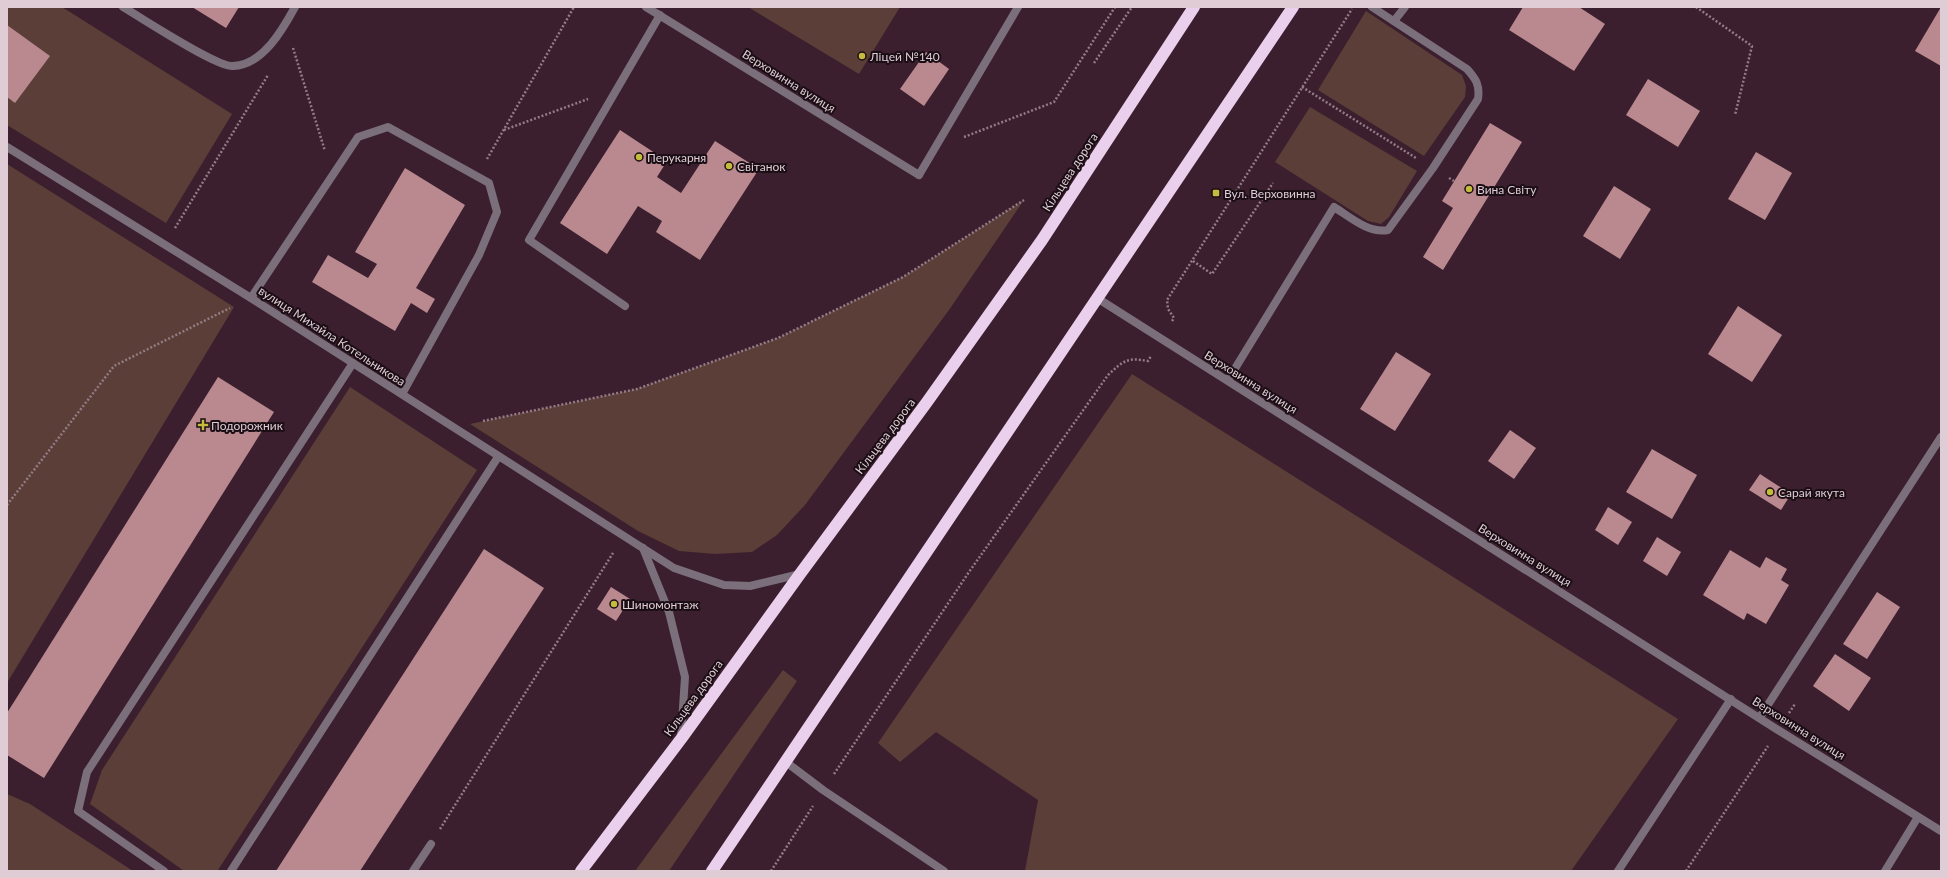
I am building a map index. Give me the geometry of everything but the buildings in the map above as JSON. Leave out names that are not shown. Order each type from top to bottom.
[{"type":"highway","name":"Кільцева дорога","points":[[581,871],[681,739],[927,402],[1042,240],[1194,7]]},
{"type":"highway","points":[[712,871],[1293,7]]},
{"type":"street","points":[[123,7],[210,58],[233,66],[253,60],[264,51],[277,38],[295,7]]},
{"type":"street","name":"Верховинна вулиця","points":[[646,7],[919,175],[935,149]]},
{"type":"street","points":[[935,149],[1018,7]]},
{"type":"street","points":[[1228,380],[1334,207],[1368,228],[1379,232],[1388,230],[1433,168],[1478,99],[1478,81],[1467,69],[1372,7]]},
{"type":"street","points":[[1394,21],[1405,7]]},
{"type":"street","points":[[625,306],[529,240],[660,15]]},
{"type":"street","points":[[251,298],[358,137],[388,127],[489,183],[497,212],[479,255],[402,394]]},
{"type":"street","name":"вулиця Михайла Котельникова","points":[[7,147],[251,298],[674,568],[724,585],[750,586],[800,574]]},
{"type":"street","name":"Верховинна вулиця","points":[[1098,298],[1160,340],[1228,380],[1941,831]]},
{"type":"street","points":[[164,871],[78,811],[86,772],[353,363]]},
{"type":"street","points":[[1760,717],[1941,437]]},
{"type":"street","points":[[231,871],[498,457]]},
{"type":"street","points":[[643,548],[669,612],[685,677],[681,739]]},
{"type":"street","points":[[1618,871],[1731,699]]},
{"type":"street","points":[[786,762],[823,790],[944,871]]},
{"type":"street","points":[[1885,871],[1918,817]]},
{"type":"street","points":[[413,871],[430,844]]},
{"type":"path","points":[[477,177],[574,7]]},
{"type":"path","points":[[935,149],[1054,102],[1115,7]]},
{"type":"path","points":[[1094,63],[1132,7]]},
{"type":"path","points":[[770,871],[969,572],[1108,375],[1123,361],[1134,359],[1148,361],[1174,318],[1168,309],[1167,300],[1354,7]]},
{"type":"path","points":[[1696,7],[1752,46],[1735,115]]},
{"type":"path","points":[[286,24],[333,176]]},
{"type":"path","points":[[165,244],[272,68]]},
{"type":"path","points":[[1302,87],[1454,181]]},
{"type":"path","points":[[504,130],[617,88]]},
{"type":"path","points":[[1193,261],[1212,274],[1273,183]]},
{"type":"path","points":[[477,422],[637,389],[778,338],[903,277],[1024,200]]},
{"type":"path","points":[[7,505],[114,366],[251,298]]},
{"type":"path","points":[[430,844],[624,536]]},
{"type":"path","points":[[1686,871],[1763,754]]},
{"type":"shaded area","points":[[7,7],[62,7],[232,114],[166,223],[7,125]]},
{"type":"shaded area","points":[[748,7],[900,7],[859,74]]},
{"type":"shaded area","points":[[1366,11],[1462,75],[1466,86],[1465,97],[1424,156],[1318,90]]},
{"type":"shaded area","points":[[1310,107],[1417,171],[1389,217],[1381,224],[1368,221],[1275,162]]},
{"type":"shaded area","points":[[7,164],[234,307],[7,683]]},
{"type":"shaded area","points":[[1024,200],[949,310],[805,505],[777,535],[752,552],[715,554],[679,551],[638,531],[470,424],[637,389],[778,338],[903,277]]},
{"type":"shaded area","points":[[1132,374],[1678,719],[1571,871],[1025,871],[1038,800],[936,732],[900,762],[878,743]]},
{"type":"shaded area","points":[[350,387],[477,470],[218,870],[184,871],[90,804],[102,770]]},
{"type":"shaded area","points":[[783,670],[797,681],[669,871],[635,871]]},
{"type":"shaded area","points":[[7,794],[30,804],[133,871],[7,871]]},
{"type":"place","name":"Ліцей №140","points":[[862,56]]},
{"type":"place","name":"Перукарня","points":[[639,157]]},
{"type":"place","name":"Світанок","points":[[729,166]]},
{"type":"place","name":"Вина Світу","points":[[1469,189]]},
{"type":"place","name":"Вул. Верховинна","points":[[1216,193]]},
{"type":"place","name":"Подорожник","points":[[203,425]]},
{"type":"place","name":"Сарай якута","points":[[1770,492]]},
{"type":"place","name":"Шиномонтаж","points":[[614,604]]}]
